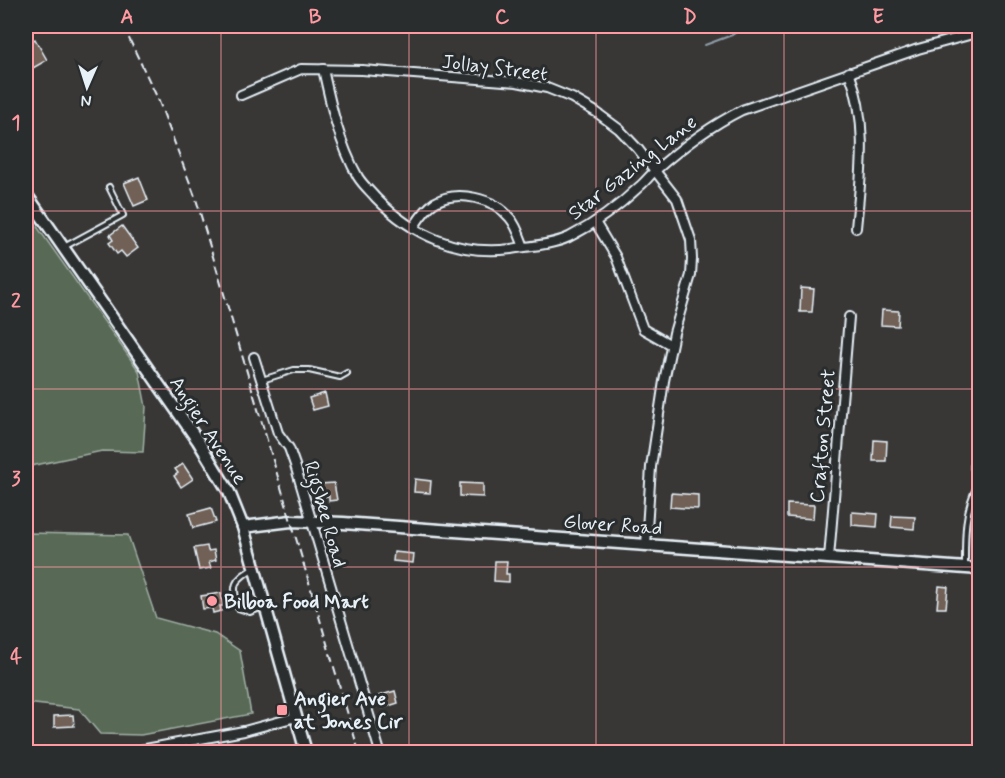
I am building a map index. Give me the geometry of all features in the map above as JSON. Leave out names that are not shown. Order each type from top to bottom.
[{"type":"street","name":"Star Gazing Lane","points":[[323,69],[334,118],[359,178],[388,210],[413,228],[436,240],[459,247],[483,250],[524,247],[567,238],[595,222],[702,133],[741,110],[918,49],[980,32]]},
{"type":"street","name":"Jollay Street","points":[[241,95],[301,69],[489,79],[547,88],[572,98],[619,129],[638,148],[677,199],[691,240],[691,275],[671,345],[651,466],[646,545]]},
{"type":"street","points":[[849,72],[859,103],[863,135],[856,228]]},
{"type":"street","name":"Angier Avenue","points":[[26,194],[203,448],[229,492],[243,527],[306,753]]},
{"type":"street","points":[[413,228],[426,210],[440,200],[460,197],[483,199],[494,203],[510,218],[524,247]]},
{"type":"street","points":[[595,222],[616,257],[644,328],[671,345]]},
{"type":"street","name":"Crafton Street","points":[[828,558],[849,317]]},
{"type":"street","name":"Rigsbee Road","points":[[254,357],[278,433],[289,448],[295,465],[380,753]]},
{"type":"street","name":"Glover Road","points":[[243,527],[286,521],[311,521],[980,569]]},
{"type":"street","points":[[129,753],[244,731],[296,717]]},
{"type":"lane","points":[[63,248],[123,215],[109,187]]},
{"type":"lane","points":[[261,380],[294,370],[309,370],[340,377],[347,373]]},
{"type":"lane","points":[[965,568],[966,521],[969,504],[977,486]]},
{"type":"lane","points":[[255,568],[238,579],[233,591],[238,608],[249,612],[265,606]]},
{"type":"green space","points":[[26,211],[139,371],[146,407],[143,452],[102,451],[26,467]]},
{"type":"green space","points":[[26,533],[128,535],[156,618],[215,634],[240,651],[251,714],[141,735],[100,734],[79,709],[26,703]]},
{"type":"building","points":[[35,39],[47,60],[26,72],[26,44]]},
{"type":"building","points":[[139,177],[148,200],[134,206],[124,183]]},
{"type":"building","points":[[122,226],[138,248],[126,257],[121,251],[117,254],[109,243],[113,240],[110,235]]},
{"type":"building","points":[[801,288],[814,289],[812,312],[800,312]]},
{"type":"building","points":[[882,310],[899,311],[898,326],[881,325]]},
{"type":"building","points":[[325,393],[328,406],[313,410],[309,398]]},
{"type":"building","points":[[971,439],[980,440],[980,470],[970,469]]},
{"type":"building","points":[[874,440],[887,441],[886,461],[873,461]]},
{"type":"building","points":[[183,464],[193,479],[181,487],[174,476],[178,473],[175,469]]},
{"type":"building","points":[[415,479],[431,481],[430,493],[414,492]]},
{"type":"building","points":[[334,483],[337,500],[329,501],[329,496],[321,497],[320,484]]},
{"type":"building","points":[[460,483],[483,484],[483,497],[460,496]]},
{"type":"building","points":[[671,493],[698,495],[698,509],[670,507]]},
{"type":"building","points":[[787,504],[814,505],[813,519],[787,517]]},
{"type":"building","points":[[211,508],[216,522],[193,528],[189,514]]},
{"type":"building","points":[[852,512],[878,514],[877,527],[852,525]]},
{"type":"building","points":[[892,516],[915,517],[914,529],[891,527]]},
{"type":"building","points":[[207,546],[208,551],[214,550],[216,560],[209,562],[211,568],[199,570],[194,548]]},
{"type":"building","points":[[394,552],[414,554],[413,563],[393,561]]},
{"type":"building","points":[[495,561],[507,561],[506,574],[509,574],[509,582],[494,581]]},
{"type":"building","points":[[939,586],[948,587],[946,608],[937,608]]},
{"type":"building","name":"Bilboa Food Mart","points":[[221,593],[223,606],[220,606],[221,611],[213,613],[212,608],[203,609],[201,596]]},
{"type":"building","points":[[395,691],[398,703],[382,708],[378,696]]},
{"type":"building","points":[[73,715],[74,726],[54,727],[54,716]]},
{"type":"waterway","points":[[705,45],[732,35],[746,26]]},
{"type":"railway","points":[[123,26],[158,99],[196,199],[359,752]]},
{"type":"place","name":"Bilboa Food Mart","points":[[212,601]]},
{"type":"place","name":"Angier Ave at Jones Cir","points":[[282,710]]}]
